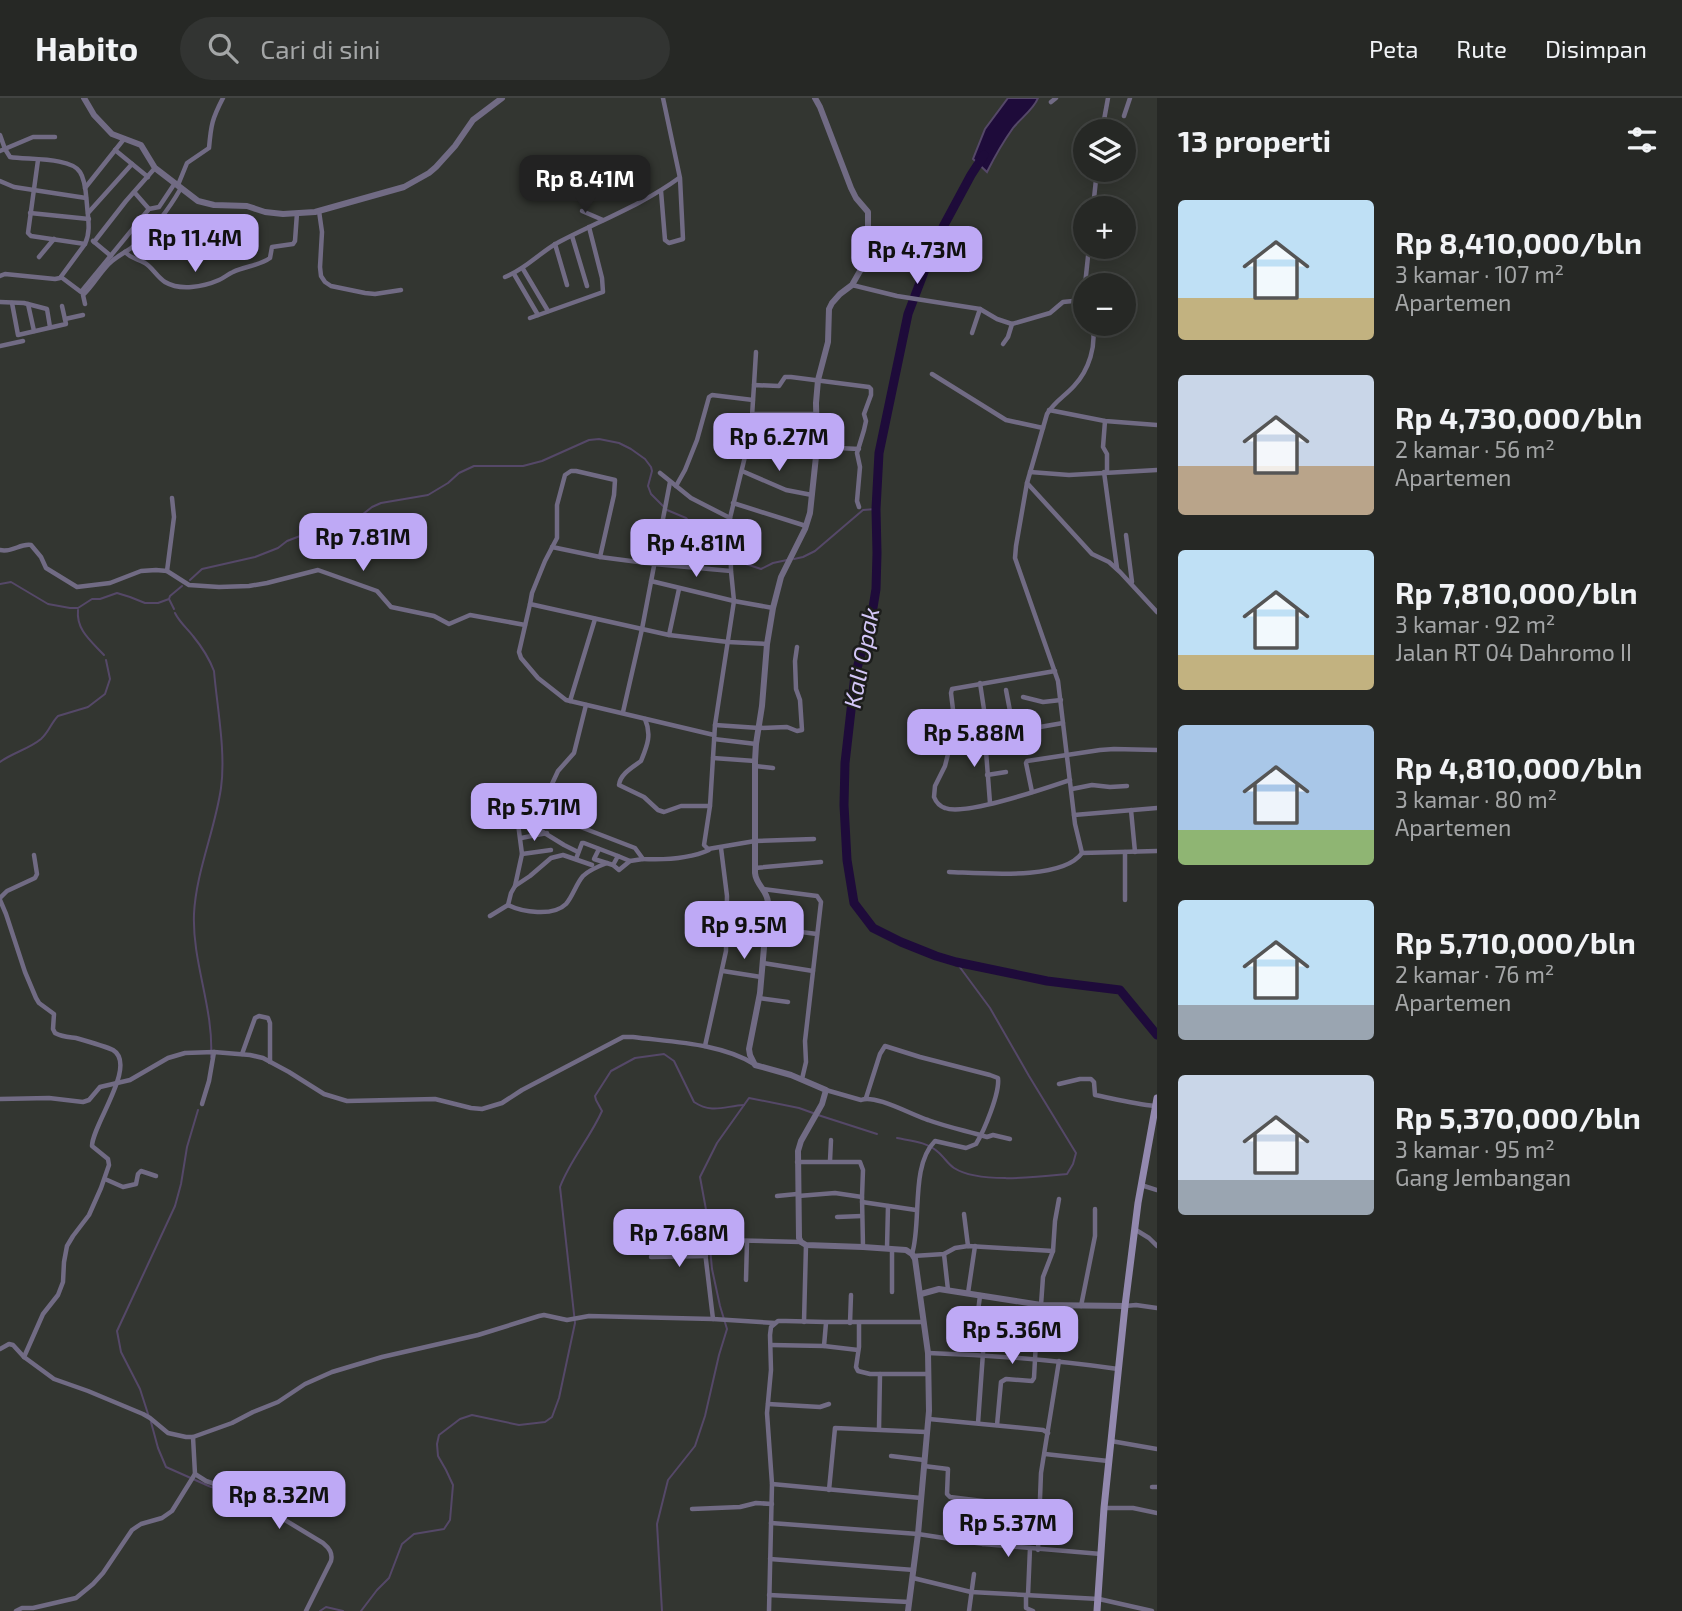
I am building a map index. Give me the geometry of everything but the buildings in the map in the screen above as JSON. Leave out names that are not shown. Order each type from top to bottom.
[{"type":"main road","points":[[1097,1611],[1108,1461],[1125,1306],[1141,1185],[1156,1102]]},
{"type":"street","points":[[84,98],[94,115],[111,134],[141,145],[156,168],[202,203],[247,206],[284,214],[319,211],[397,189],[429,173],[455,146],[473,120],[502,98]]},
{"type":"street","points":[[85,304],[83,295],[110,262],[149,232],[164,215],[187,163],[209,148],[213,117],[223,98]]},
{"type":"street","points":[[661,191],[665,240],[669,243],[683,239],[680,178],[663,98]]},
{"type":"street","points":[[755,1065],[749,1049],[759,998],[768,902],[755,880],[755,764],[767,644],[781,577],[810,513],[817,447],[818,380],[828,342],[829,309],[858,276],[868,226],[868,212],[851,188],[815,98]]},
{"type":"street","points":[[1104,119],[1108,98]]},
{"type":"street","points":[[1124,116],[1130,98]]},
{"type":"street","points":[[0,135],[3,150],[12,158],[64,163],[74,166],[80,172],[88,217],[86,241],[59,278]]},
{"type":"street","points":[[3,150],[33,137],[55,137]]},
{"type":"street","points":[[85,189],[124,139]]},
{"type":"street","points":[[115,150],[148,177]]},
{"type":"street","points":[[38,160],[29,235],[94,242],[111,256]]},
{"type":"street","points":[[88,217],[132,164]]},
{"type":"street","points":[[94,242],[156,168]]},
{"type":"street","points":[[505,277],[523,269],[555,244],[661,191],[680,178]]},
{"type":"street","points":[[0,181],[9,186],[86,198]]},
{"type":"street","points":[[0,276],[5,274],[59,278],[81,292],[149,209],[159,207],[178,185]]},
{"type":"street","points":[[135,193],[149,209]]},
{"type":"street","points":[[319,211],[322,232],[320,267],[325,282],[331,286],[365,293],[401,290]]},
{"type":"street","points":[[582,211],[604,220]]},
{"type":"street","points":[[30,213],[88,217]]},
{"type":"street","points":[[125,252],[146,264],[168,284],[177,287],[197,286],[217,281],[235,271],[263,262],[270,258],[273,246],[293,244],[297,213]]},
{"type":"street","points":[[530,318],[603,292],[589,228]]},
{"type":"street","points":[[572,236],[587,286]]},
{"type":"street","points":[[39,257],[55,239]]},
{"type":"street","points":[[555,244],[567,285]]},
{"type":"street","points":[[523,269],[548,311]]},
{"type":"street","points":[[513,274],[538,315]]},
{"type":"street","points":[[852,285],[897,296],[980,309],[1012,324],[1051,313],[1063,302],[1073,302]]},
{"type":"street","points":[[0,302],[29,304],[47,309],[50,327]]},
{"type":"street","points":[[12,303],[18,335],[66,324],[62,306]]},
{"type":"street","points":[[29,304],[34,331]]},
{"type":"street","points":[[972,333],[980,309]]},
{"type":"street","points":[[65,318],[83,315]]},
{"type":"street","points":[[1003,344],[1012,324]]},
{"type":"street","points":[[1082,853],[1074,815],[1061,700],[1055,671],[1015,558],[1027,483],[1049,410],[1074,386],[1084,372],[1094,343],[1093,336]]},
{"type":"street","points":[[0,346],[23,341]]},
{"type":"street","points":[[712,849],[704,845],[710,806],[715,725],[734,601],[730,518],[751,432],[756,352]]},
{"type":"street","points":[[932,374],[1006,420],[1043,428]]},
{"type":"street","points":[[754,385],[779,387],[787,377],[869,387],[871,395],[865,410],[866,421],[857,455],[860,464],[857,501],[859,507]]},
{"type":"street","points":[[676,486],[697,440],[709,397],[752,401]]},
{"type":"street","points":[[1049,410],[1105,421],[1157,425]]},
{"type":"street","points":[[752,414],[817,414]]},
{"type":"street","points":[[1105,421],[1103,447],[1107,454],[1106,472],[1117,569]]},
{"type":"street","points":[[817,447],[859,449]]},
{"type":"street","points":[[1030,472],[1069,475],[1157,470]]},
{"type":"street","points":[[600,557],[614,479],[571,471],[565,475],[557,505],[558,538],[534,588],[519,652],[521,658],[538,678],[566,700],[623,712],[714,737],[756,744]]},
{"type":"street","points":[[742,471],[786,490],[813,495]]},
{"type":"street","points":[[660,473],[700,503],[730,518]]},
{"type":"street","points":[[623,712],[652,581],[670,482]]},
{"type":"street","points":[[1027,483],[1092,554],[1109,562],[1155,608]]},
{"type":"street","points":[[167,571],[174,517],[172,498]]},
{"type":"street","points":[[733,503],[806,526]]},
{"type":"street","points":[[1126,535],[1132,584]]},
{"type":"street","points":[[0,550],[10,551],[31,545],[46,568],[82,588],[110,583],[141,571],[156,569],[167,571],[189,585],[219,587],[267,583],[318,569],[377,591],[391,607],[433,616],[449,624],[470,615],[525,625]]},
{"type":"street","points":[[552,547],[600,557],[731,571]]},
{"type":"street","points":[[652,581],[773,608]]},
{"type":"street","points":[[669,635],[679,589]]},
{"type":"street","points":[[530,604],[669,635],[767,644]]},
{"type":"street","points":[[570,701],[595,619]]},
{"type":"street","points":[[715,725],[788,727],[802,730],[800,700],[796,688],[797,647]]},
{"type":"street","points":[[1055,671],[980,682],[951,690],[955,726],[945,766],[935,786],[934,797],[938,804],[946,809],[967,808],[1070,780]]},
{"type":"street","points":[[980,682],[988,736],[986,751],[990,803]]},
{"type":"street","points":[[1006,690],[1014,732]]},
{"type":"street","points":[[1023,697],[1047,702],[1061,700]]},
{"type":"street","points":[[539,811],[558,771],[574,753],[586,705]]},
{"type":"street","points":[[644,719],[649,742],[641,761],[631,766],[618,782],[619,785],[640,795],[664,812],[681,806],[710,806]]},
{"type":"street","points":[[988,736],[1063,723]]},
{"type":"street","points":[[986,751],[1021,746]]},
{"type":"street","points":[[1032,792],[1027,761],[1114,748],[1157,750]]},
{"type":"street","points":[[713,758],[773,768]]},
{"type":"street","points":[[987,775],[1006,772]]},
{"type":"street","points":[[1072,789],[1092,785],[1127,786]]},
{"type":"street","points":[[483,789],[635,848],[643,859]]},
{"type":"street","points":[[1074,815],[1157,808]]},
{"type":"street","points":[[1131,810],[1135,852]]},
{"type":"street","points":[[490,916],[508,905],[515,886],[522,855],[517,816],[578,852]]},
{"type":"street","points":[[521,838],[545,834]]},
{"type":"street","points":[[545,834],[551,858]]},
{"type":"street","points":[[576,859],[584,843],[630,861],[682,857],[755,841],[814,839]]},
{"type":"street","points":[[705,1046],[726,951],[727,896],[721,848]]},
{"type":"street","points":[[590,872],[599,849]]},
{"type":"street","points":[[522,855],[551,850]]},
{"type":"street","points":[[949,872],[1037,872],[1073,862],[1082,853],[1157,851]]},
{"type":"street","points":[[1125,852],[1125,901]]},
{"type":"street","points":[[24,1357],[43,1314],[61,1289],[65,1254],[70,1240],[89,1214],[110,1165],[109,1160],[91,1143],[117,1084],[120,1064],[117,1053],[106,1047],[58,1036],[54,1031],[54,1014],[39,1003],[25,972],[0,899],[7,891],[35,878],[37,874],[34,855]]},
{"type":"street","points":[[515,886],[551,858],[563,855],[610,864],[620,870],[630,861]]},
{"type":"street","points":[[508,905],[527,912],[561,908],[568,902],[583,876],[610,864],[618,856]]},
{"type":"street","points":[[755,867],[821,862]]},
{"type":"street","points":[[763,890],[817,897],[821,902],[805,1041],[807,1062],[802,1081]]},
{"type":"street","points":[[801,932],[817,934]]},
{"type":"street","points":[[762,962],[813,971]]},
{"type":"street","points":[[723,971],[761,977]]},
{"type":"street","points":[[759,998],[788,1002]]},
{"type":"street","points":[[242,1054],[255,1018],[268,1018],[270,1062]]},
{"type":"street","points":[[0,1099],[49,1098],[83,1102],[89,1100],[100,1087],[138,1076],[168,1058],[185,1053],[214,1052],[256,1056],[324,1094],[347,1101],[435,1099],[482,1109],[502,1103],[623,1037],[633,1037],[705,1046],[791,1075],[826,1090],[861,1100],[866,1098],[980,1135],[1010,1139]]},
{"type":"street","points":[[866,1098],[885,1046],[998,1078],[998,1085],[976,1144],[966,1148],[933,1142],[922,1168],[913,1255],[928,1353],[928,1419],[908,1611]]},
{"type":"street","points":[[202,1104],[214,1052]]},
{"type":"street","points":[[1059,1084],[1091,1079],[1094,1082],[1095,1095],[1117,1098],[1132,1104],[1156,1102]]},
{"type":"street","points":[[804,1322],[804,1244],[799,1238],[798,1151],[822,1104],[826,1090]]},
{"type":"street","points":[[830,1161],[831,1140]]},
{"type":"street","points":[[797,1162],[860,1162],[863,1170],[863,1247]]},
{"type":"street","points":[[105,1179],[125,1186],[136,1184],[141,1171],[156,1177]]},
{"type":"street","points":[[1141,1185],[1157,1190]]},
{"type":"street","points":[[777,1196],[835,1193],[916,1210]]},
{"type":"street","points":[[997,1425],[1001,1382],[1006,1379],[1034,1380],[1043,1276],[1054,1251],[1059,1199]]},
{"type":"street","points":[[888,1206],[892,1292]]},
{"type":"street","points":[[1081,1306],[1095,1236],[1095,1209]]},
{"type":"street","points":[[964,1214],[968,1246]]},
{"type":"street","points":[[674,1215],[676,1237]]},
{"type":"street","points":[[837,1217],[862,1216]]},
{"type":"street","points":[[1135,1230],[1157,1246]]},
{"type":"street","points":[[659,1239],[702,1234],[715,1319]]},
{"type":"street","points":[[718,1240],[906,1250],[913,1255],[944,1254],[955,1248],[968,1246],[1054,1251]]},
{"type":"street","points":[[746,1280],[747,1241]]},
{"type":"street","points":[[657,1245],[704,1243]]},
{"type":"street","points":[[968,1293],[975,1246]]},
{"type":"street","points":[[944,1254],[948,1290]]},
{"type":"street","points":[[652,1257],[706,1256]]},
{"type":"street","points":[[921,1294],[939,1289],[1040,1305],[1136,1305],[1157,1308]]},
{"type":"street","points":[[850,1323],[851,1295]]},
{"type":"street","points":[[978,1423],[984,1339],[978,1328],[980,1295]]},
{"type":"street","points":[[0,1349],[9,1344],[13,1345],[24,1357],[54,1379],[143,1414],[168,1433],[193,1437],[278,1402],[305,1384],[332,1371],[478,1335],[544,1315],[566,1320],[589,1316],[775,1323],[924,1322]]},
{"type":"street","points":[[824,1346],[826,1322]]},
{"type":"street","points":[[769,1611],[772,1484],[768,1404],[771,1326],[775,1323]]},
{"type":"street","points":[[859,1323],[858,1371],[870,1374],[928,1374]]},
{"type":"street","points":[[771,1345],[858,1350]]},
{"type":"street","points":[[928,1353],[1035,1358],[1118,1369]]},
{"type":"street","points":[[1038,1550],[1041,1473],[1059,1361]]},
{"type":"street","points":[[879,1429],[880,1374]]},
{"type":"street","points":[[768,1404],[820,1407],[829,1404]]},
{"type":"street","points":[[928,1419],[1043,1430],[1048,1434]]},
{"type":"street","points":[[829,1490],[835,1428],[926,1432]]},
{"type":"street","points":[[16,1611],[80,1596],[103,1573],[132,1531],[141,1524],[162,1518],[172,1511],[195,1474],[193,1437]]},
{"type":"street","points":[[1111,1441],[1157,1449]]},
{"type":"street","points":[[1045,1454],[1108,1461]]},
{"type":"street","points":[[891,1456],[948,1469],[947,1494],[950,1497],[1040,1508]]},
{"type":"street","points":[[195,1474],[254,1497],[270,1511],[328,1547],[331,1561],[306,1611]]},
{"type":"street","points":[[772,1484],[921,1498]]},
{"type":"street","points":[[692,1509],[772,1504]]},
{"type":"street","points":[[1104,1508],[1130,1508],[1157,1513]]},
{"type":"street","points":[[984,1544],[985,1515]]},
{"type":"street","points":[[771,1523],[918,1534],[1038,1550],[1101,1554]]},
{"type":"street","points":[[1030,1548],[1026,1608],[1032,1611]]},
{"type":"street","points":[[770,1559],[914,1570]]},
{"type":"street","points":[[970,1611],[974,1574]]},
{"type":"street","points":[[913,1578],[971,1592],[1099,1599],[1152,1611]]},
{"type":"street","points":[[769,1595],[909,1602]]},
{"type":"shaded area","points":[[1008,98],[1038,98],[1009,133],[987,172],[973,159],[985,129]]},
{"type":"waterway","name":"Kali Opak","points":[[984,155],[943,227],[908,314],[879,453],[876,589],[871,620],[855,675],[845,763],[847,860],[854,903],[873,928],[936,956],[1047,981],[1120,990],[1157,1035]]},
{"type":"waterway","points":[[190,580],[202,569],[255,557],[308,533],[344,529],[372,507],[428,495],[474,466],[523,466],[542,461],[589,440],[619,443],[645,459],[652,471],[648,486],[651,494],[663,506]]},
{"type":"waterway","points":[[794,559],[815,551],[863,510],[876,509]]},
{"type":"waterway","points":[[667,510],[686,518],[703,537],[711,538],[720,548],[728,550]]},
{"type":"waterway","points":[[733,552],[744,556],[746,564],[761,569],[787,560]]},
{"type":"waterway","points":[[0,584],[11,582],[48,604],[70,608],[78,608],[92,599],[117,593],[145,603],[158,603],[169,599]]},
{"type":"waterway","points":[[174,609],[170,596],[182,586]]},
{"type":"waterway","points":[[78,610],[79,624],[104,655]]},
{"type":"waterway","points":[[175,613],[202,648],[214,671],[222,745],[221,788],[198,883],[194,914],[196,950],[209,1021],[211,1057]]},
{"type":"waterway","points":[[0,762],[41,739],[58,716],[88,707],[105,694],[110,679],[106,660]]},
{"type":"waterway","points":[[897,1138],[929,1146],[954,1168],[978,1176],[1009,1178],[1067,1174],[1073,1164],[1076,1153],[990,1008],[956,962]]},
{"type":"waterway","points":[[361,1611],[389,1578],[402,1544],[414,1534],[444,1529],[450,1520],[453,1485],[438,1456],[439,1435],[460,1419],[472,1415],[519,1425],[545,1422],[552,1417],[559,1398],[575,1323],[560,1187],[602,1111],[595,1096],[611,1071],[635,1058],[664,1054],[674,1061],[694,1102],[707,1108],[744,1105]]},
{"type":"waterway","points":[[662,1611],[657,1524],[668,1480],[695,1446],[727,1329],[712,1269],[700,1177],[717,1143],[749,1098],[813,1113]]},
{"type":"waterway","points":[[149,1417],[140,1389],[121,1352],[117,1331],[175,1206],[198,1110]]},
{"type":"waterway","points":[[818,1115],[877,1134]]},
{"type":"waterway","points":[[151,1422],[166,1467],[211,1487],[224,1489]]},
{"type":"waterway","points":[[320,1611],[326,1607],[343,1611]]}]
